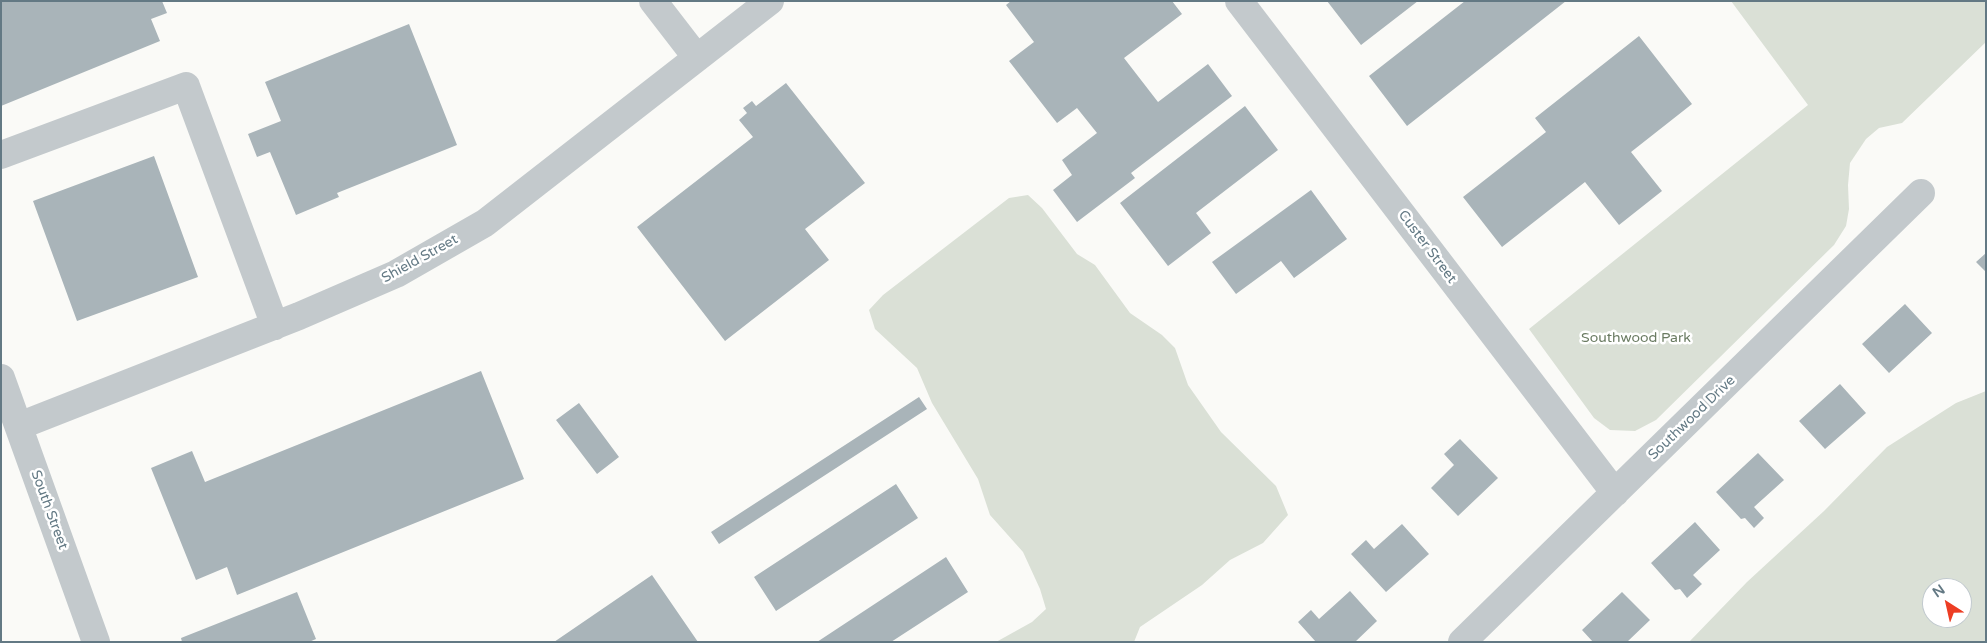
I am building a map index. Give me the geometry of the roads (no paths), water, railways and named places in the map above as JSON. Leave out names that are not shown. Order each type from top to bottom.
[{"type":"street","points":[[653,1],[697,58]]},
{"type":"street","name":"Shield Street","points":[[19,426],[275,326],[396,274],[485,222],[770,1]]},
{"type":"street","name":"Custer Street","points":[[1239,1],[1614,493]]},
{"type":"street","points":[[1,155],[186,86],[275,326]]},
{"type":"street","name":"Southwood Drive","points":[[1462,642],[1922,193]]},
{"type":"street","name":"South Street","points":[[1,378],[96,642]]},
{"type":"park label","name":"Southwood Park","points":[[1636,338]]}]
